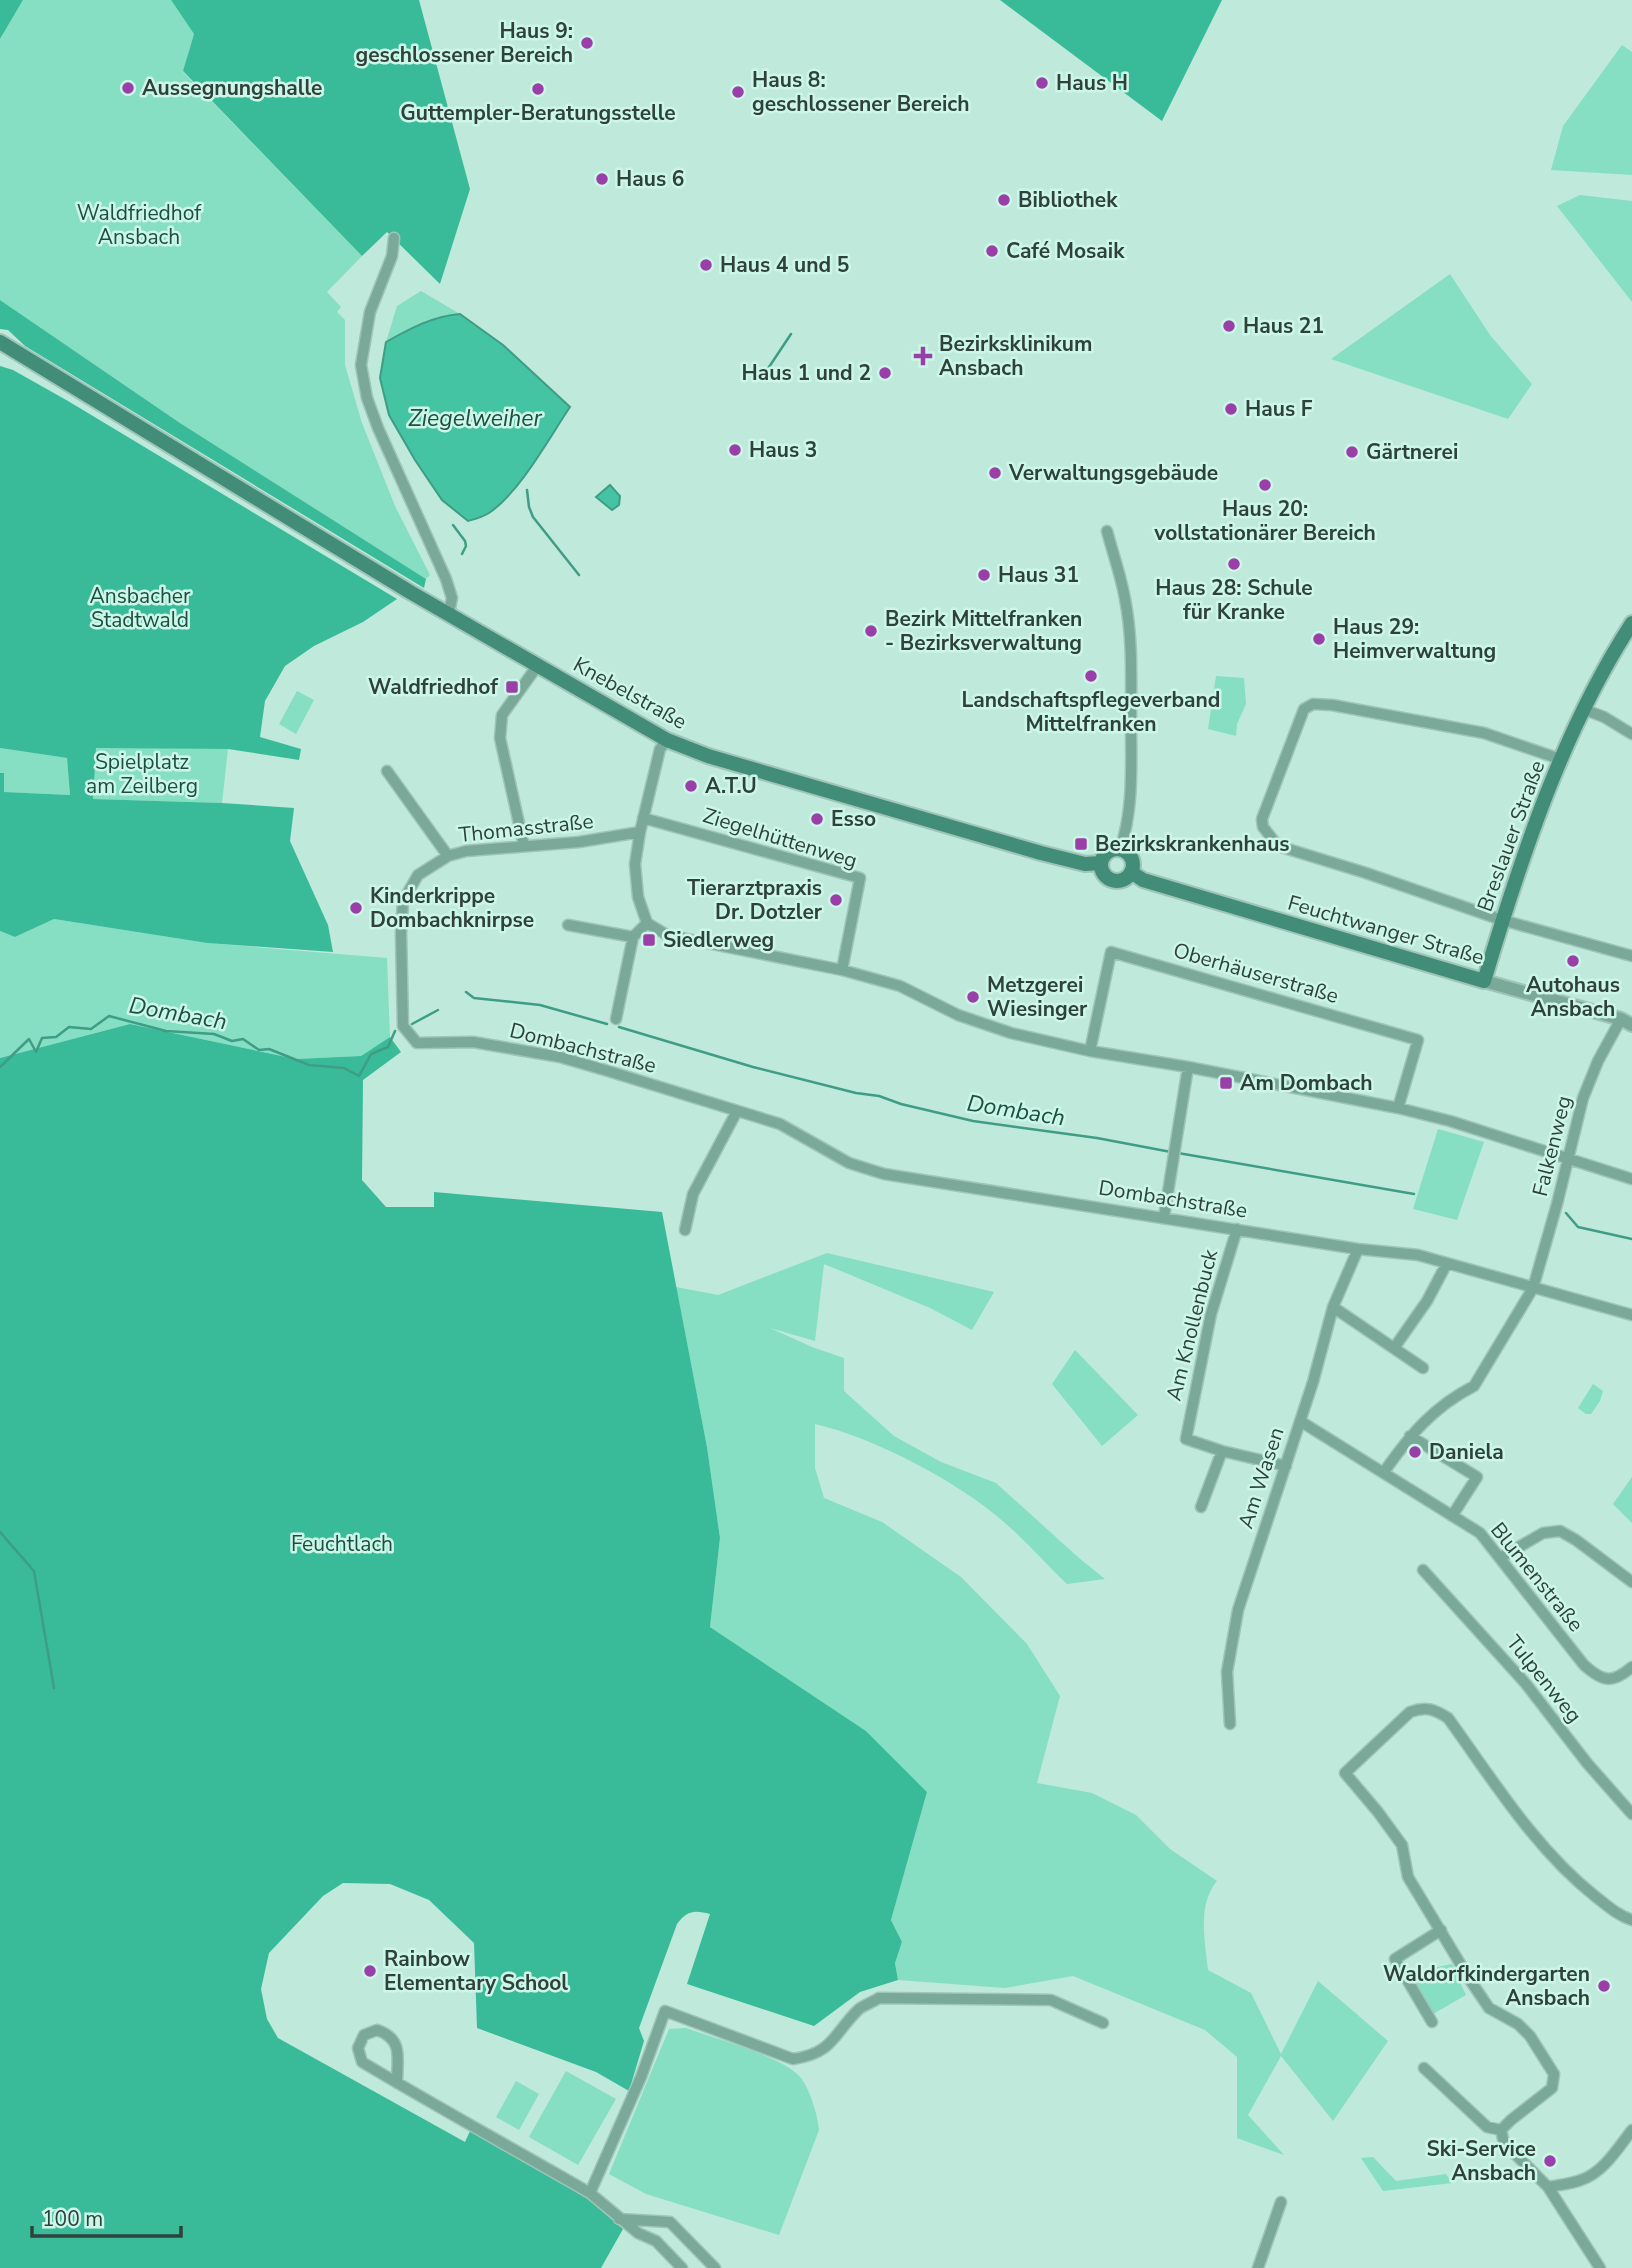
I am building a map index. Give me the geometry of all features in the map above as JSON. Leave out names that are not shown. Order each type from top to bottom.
[{"type":"main road","name":"Knebelstraße","points":[[0,342],[391,580],[667,740],[708,756],[1041,853],[1084,864],[1101,863]]},
{"type":"main road","name":"Breslauer Straße","points":[[1485,981],[1503,920],[1560,760],[1609,659],[1632,623]]},
{"type":"main road","points":[[1120,849],[1130,855],[1133,866],[1124,879],[1113,880],[1104,874],[1102,858],[1110,851],[1120,849]]},
{"type":"main road","name":"Feuchtwanger Straße","points":[[1131,872],[1143,880],[1485,981]]},
{"type":"street","points":[[394,238],[392,256],[370,312],[360,365],[367,398],[378,428],[453,598],[449,613]]},
{"type":"street","points":[[1107,531],[1125,597],[1129,635],[1130,797],[1126,832],[1120,849]]},
{"type":"street","points":[[524,846],[500,738],[502,715],[538,665]]},
{"type":"street","points":[[1560,760],[1484,733],[1332,705],[1313,704],[1304,709],[1262,819],[1263,827],[1278,846],[1503,920],[1632,956]]},
{"type":"street","points":[[1583,709],[1604,717],[1632,734]]},
{"type":"street","points":[[667,740],[660,750],[635,864],[638,897],[647,923],[667,935],[842,970],[900,986],[958,1015],[1011,1033],[1090,1051],[1188,1067],[1398,1108],[1450,1121],[1632,1180]]},
{"type":"street","points":[[387,771],[448,856]]},
{"type":"street","name":"Ziegelhüttenweg","points":[[643,818],[860,878],[842,970]]},
{"type":"street","name":"Thomasstraße","points":[[417,1043],[403,1026],[401,933],[403,901],[418,875],[448,856],[466,851],[579,842],[640,832]]},
{"type":"street","points":[[616,1018],[633,937],[647,923]]},
{"type":"street","points":[[568,925],[633,937]]},
{"type":"street","name":"Oberhäuserstraße","points":[[1090,1051],[1111,952],[1419,1040],[1398,1108]]},
{"type":"street","name":"Feuchtwanger Straße","points":[[1485,981],[1629,1023]]},
{"type":"street","name":"Falkenweg","points":[[1384,1472],[1409,1436],[1436,1410],[1474,1386],[1533,1288],[1583,1098],[1598,1061],[1629,1023]]},
{"type":"street","name":"Dombachstraße","points":[[417,1043],[473,1042],[560,1057],[780,1124],[849,1163],[884,1174],[1358,1249],[1418,1255],[1632,1315]]},
{"type":"street","points":[[1164,1217],[1188,1067]]},
{"type":"street","points":[[685,1230],[693,1194],[737,1111]]},
{"type":"street","name":"Am Knollenbuck","points":[[1222,1451],[1186,1439],[1186,1431],[1211,1314],[1237,1229]]},
{"type":"street","name":"Am Wasen","points":[[1230,1724],[1227,1672],[1238,1610],[1286,1466],[1333,1307],[1358,1249]]},
{"type":"street","points":[[1394,1348],[1427,1301],[1447,1263]]},
{"type":"street","points":[[1333,1307],[1423,1368]]},
{"type":"street","name":"Blumenstraße","points":[[1300,1421],[1480,1533],[1584,1665],[1598,1678],[1611,1680],[1632,1667]]},
{"type":"street","points":[[1409,1436],[1476,1477],[1452,1516]]},
{"type":"street","points":[[1201,1507],[1222,1451],[1286,1466]]},
{"type":"street","points":[[1500,1558],[1543,1533],[1560,1531],[1632,1582]]},
{"type":"street","name":"Tulpenweg","points":[[1423,1570],[1526,1684],[1587,1763],[1632,1814]]},
{"type":"street","points":[[1501,2130],[1552,2088],[1554,2074],[1530,2036],[1518,2024],[1489,2008],[1408,1877],[1402,1845],[1345,1773],[1410,1712],[1422,1708],[1436,1710],[1448,1718],[1546,1850],[1577,1882],[1620,1916],[1632,1920]]},
{"type":"street","points":[[1433,2022],[1395,1959],[1441,1930]]},
{"type":"street","points":[[590,2193],[641,2077],[665,2011],[793,2059],[810,2056],[830,2044],[860,2008],[879,1998],[1051,2000],[1103,2023]]},
{"type":"street","points":[[397,2083],[397,2046],[389,2034],[377,2030],[364,2035],[358,2048],[362,2062],[397,2083],[590,2193],[638,2233],[656,2241],[682,2268]]},
{"type":"street","points":[[1424,2068],[1487,2127],[1501,2130]]},
{"type":"street","points":[[1501,2130],[1504,2143],[1548,2187],[1600,2268]]},
{"type":"street","points":[[1548,2187],[1582,2180],[1594,2174],[1610,2159],[1632,2130]]},
{"type":"street","points":[[1258,2268],[1281,2202]]},
{"type":"street","points":[[619,2219],[670,2222],[715,2268]]},
{"type":"green space","points":[[0,0],[23,0],[0,39]]},
{"type":"green space","name":"Waldfriedhof Ansbach","points":[[23,0],[171,0],[194,34],[183,72],[362,256],[327,292],[341,307],[337,312],[345,320],[345,365],[362,423],[395,506],[430,575],[426,579],[180,423],[0,300],[0,39]]},
{"type":"green space","points":[[171,0],[419,0],[470,189],[440,284],[387,232],[362,256],[183,71],[194,34]]},
{"type":"green space","points":[[1000,0],[1222,0],[1162,121]]},
{"type":"green space","points":[[1622,45],[1632,52],[1632,175],[1551,170],[1563,126]]},
{"type":"green space","points":[[1580,195],[1632,201],[1632,302],[1557,206]]},
{"type":"green space","points":[[1450,274],[1490,335],[1532,384],[1508,419],[1331,359]]},
{"type":"green space","points":[[421,291],[460,314],[431,320],[386,342],[397,306]]},
{"type":"green space","points":[[0,300],[180,423],[426,579],[424,588],[25,346],[8,330],[0,329]]},
{"type":"green space","name":"Ansbacher Stadtwald","points":[[0,366],[13,370],[68,401],[397,599],[363,622],[314,646],[285,666],[265,701],[260,737],[301,749],[299,760],[228,749],[96,748],[93,799],[294,808],[290,841],[328,925],[333,952],[207,943],[54,919],[15,937],[0,931],[0,773],[4,773],[4,792],[70,795],[67,758],[0,748]]},
{"type":"green space","points":[[1216,676],[1244,678],[1246,704],[1237,724],[1236,736],[1208,729]]},
{"type":"green space","points":[[297,691],[314,700],[296,734],[279,724]]},
{"type":"green space","name":"Spielplatz am Zeilberg","points":[[96,747],[228,749],[222,803],[92,799]]},
{"type":"green space","points":[[0,748],[67,758],[70,795],[4,792],[4,773],[0,773]]},
{"type":"green space","points":[[54,919],[207,943],[387,958],[390,1037],[361,1056],[296,1059],[130,1024],[0,1058],[0,931],[15,937]]},
{"type":"green space","name":"Feuchtlach","points":[[130,1024],[296,1059],[361,1056],[390,1037],[401,1052],[363,1080],[362,1180],[386,1207],[434,1207],[434,1192],[662,1212],[707,1447],[720,1538],[710,1627],[866,1731],[927,1792],[891,1920],[902,1942],[895,1963],[898,1980],[860,1992],[814,2026],[687,1984],[710,1914],[688,1914],[677,1924],[639,2028],[644,2041],[629,2091],[596,2072],[477,2028],[474,1943],[429,1900],[390,1884],[343,1883],[323,1896],[269,1953],[261,1989],[267,2019],[278,2038],[465,2142],[471,2129],[582,2194],[623,2229],[601,2268],[0,2268],[0,1058]]},
{"type":"green space","points":[[1438,1129],[1484,1142],[1457,1220],[1413,1209]]},
{"type":"green space","points":[[827,1253],[994,1292],[972,1330],[930,1308],[824,1264],[815,1341],[770,1328],[844,1358],[844,1391],[894,1436],[941,1462],[996,1483],[1105,1579],[1067,1584],[1013,1530],[964,1492],[889,1451],[815,1424],[815,1468],[824,1498],[882,1522],[961,1577],[1027,1644],[1060,1696],[1037,1783],[1092,1793],[1136,1815],[1170,1849],[1217,1881],[1207,1901],[1205,1912],[1204,1935],[1208,1970],[1251,1993],[1281,2054],[1318,1981],[1388,2041],[1333,2121],[1281,2056],[1248,2115],[1284,2155],[1237,2138],[1237,2057],[1205,2030],[1073,1976],[1005,1988],[898,1980],[895,1963],[902,1942],[891,1920],[927,1792],[866,1731],[710,1627],[720,1538],[707,1447],[676,1287],[718,1295]]},
{"type":"green space","points":[[1075,1350],[1138,1415],[1102,1446],[1052,1384]]},
{"type":"green space","points":[[1593,1384],[1603,1391],[1591,1414],[1586,1414],[1578,1408]]},
{"type":"green space","points":[[1632,1477],[1632,1523],[1613,1504]]},
{"type":"green space","points":[[1452,1964],[1466,1995],[1433,2014],[1408,1973]]},
{"type":"green space","points":[[686,2028],[780,2063],[793,2070],[807,2089],[819,2130],[779,2235],[646,2194],[609,2174],[669,2029]]},
{"type":"green space","points":[[566,2071],[616,2099],[578,2165],[529,2137]]},
{"type":"green space","points":[[516,2081],[539,2094],[519,2130],[496,2117]]},
{"type":"green space","points":[[1373,2157],[1396,2181],[1446,2174],[1452,2183],[1383,2191],[1361,2158]]},
{"type":"water","name":"Ziegelweiher","points":[[460,314],[503,345],[570,407],[512,492],[489,513],[468,521],[442,500],[415,460],[389,415],[380,378],[386,342],[431,320]]},
{"type":"water","points":[[610,485],[620,496],[619,505],[612,510],[596,497]]},
{"type":"waterway","points":[[761,379],[791,334]]},
{"type":"waterway","points":[[527,490],[533,517],[579,575]]},
{"type":"waterway","points":[[453,525],[465,541],[462,554]]},
{"type":"waterway","name":"Dombach","points":[[466,992],[474,998],[540,1005],[607,1024]]},
{"type":"waterway","name":"Dombach","points":[[412,1024],[438,1010]]},
{"type":"waterway","name":"Dombach","points":[[0,1067],[29,1039],[36,1052],[42,1038],[56,1037],[69,1027],[91,1029],[109,1016],[166,1031],[214,1034],[232,1041],[243,1039],[259,1050],[269,1049],[309,1065],[344,1068],[359,1076],[371,1054],[388,1047],[395,1031]]},
{"type":"waterway","name":"Dombach","points":[[619,1027],[753,1067],[973,1121],[1097,1138],[1171,1152]]},
{"type":"waterway","name":"Dombach","points":[[1178,1153],[1414,1194]]},
{"type":"waterway","name":"Dombach","points":[[1566,1213],[1578,1227],[1632,1239]]},
{"type":"waterway","points":[[0,1532],[34,1571],[54,1688]]},
{"type":"place","name":"Haus 9: geschlossener Bereich","points":[[587,43]]},
{"type":"place","name":"Haus H","points":[[1042,83]]},
{"type":"place","name":"Aussegnungshalle","points":[[128,88]]},
{"type":"place","name":"Guttempler-Beratungsstelle","points":[[538,89]]},
{"type":"place","name":"Haus 8: geschlossener Bereich","points":[[738,92]]},
{"type":"place","name":"Haus 6","points":[[602,179]]},
{"type":"place","name":"Bibliothek","points":[[1004,200]]},
{"type":"place","name":"Café Mosaik","points":[[992,251]]},
{"type":"place","name":"Haus 4 und 5","points":[[706,265]]},
{"type":"place","name":"Haus 21","points":[[1229,326]]},
{"type":"place","name":"Bezirksklinikum Ansbach","points":[[923,356]]},
{"type":"place","name":"Haus 1 und 2","points":[[885,373]]},
{"type":"place","name":"Haus F","points":[[1231,409]]},
{"type":"place","name":"Haus 3","points":[[735,450]]},
{"type":"place","name":"Gärtnerei","points":[[1352,452]]},
{"type":"place","name":"Verwaltungsgebäude","points":[[995,473]]},
{"type":"place","name":"Haus 20: vollstationärer Bereich","points":[[1265,485]]},
{"type":"place","name":"Haus 28: Schule für Kranke","points":[[1234,564]]},
{"type":"place","name":"Haus 31","points":[[984,575]]},
{"type":"place","name":"Bezirk Mittelfranken - Bezirksverwaltung","points":[[871,631]]},
{"type":"place","name":"Haus 29: Heimverwaltung","points":[[1319,639]]},
{"type":"place","name":"Landschaftspflegeverband Mittelfranken","points":[[1091,676]]},
{"type":"place","name":"Waldfriedhof","points":[[512,687]]},
{"type":"place","name":"A.T.U","points":[[691,786]]},
{"type":"place","name":"Esso","points":[[817,819]]},
{"type":"place","name":"Bezirkskrankenhaus","points":[[1081,844]]},
{"type":"place","name":"Tierarztpraxis Dr. Dotzler","points":[[836,900]]},
{"type":"place","name":"Kinderkrippe Dombachknirpse","points":[[356,908]]},
{"type":"place","name":"Siedlerweg","points":[[649,940]]},
{"type":"place","name":"Autohaus Ansbach","points":[[1573,961]]},
{"type":"place","name":"Metzgerei Wiesinger","points":[[973,997]]},
{"type":"place","name":"Am Dombach","points":[[1226,1083]]},
{"type":"place","name":"Daniela","points":[[1415,1452]]},
{"type":"place","name":"Rainbow Elementary School","points":[[370,1971]]},
{"type":"place","name":"Waldorfkindergarten Ansbach","points":[[1604,1986]]},
{"type":"place","name":"Ski-Service Ansbach","points":[[1550,2161]]}]
